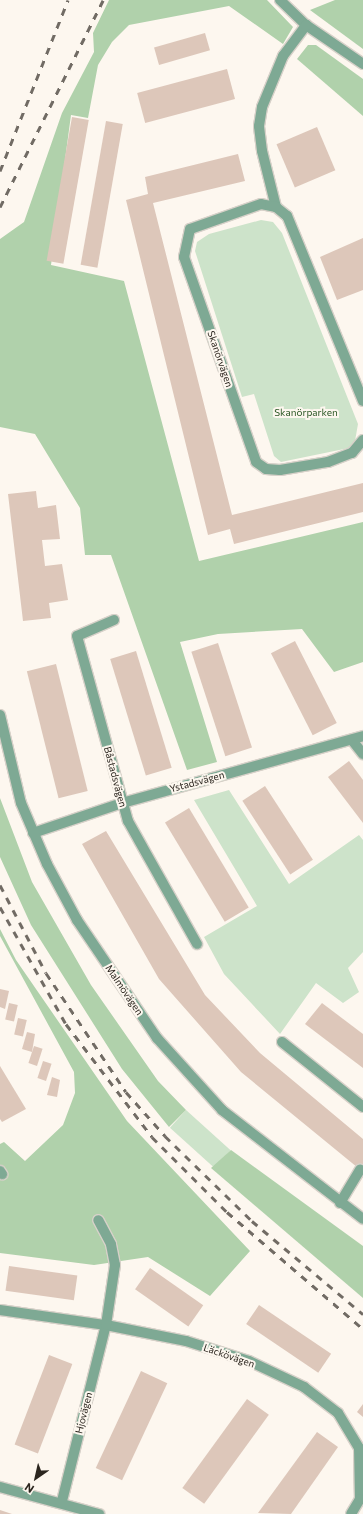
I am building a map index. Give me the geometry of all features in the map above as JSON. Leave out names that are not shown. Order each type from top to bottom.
[{"type":"street","points":[[280,0],[306,25],[363,64]]},
{"type":"street","points":[[306,25],[283,56],[262,107],[259,126],[262,151],[276,207],[287,216],[363,401]]},
{"type":"street","name":"Skanörvägen","points":[[276,207],[261,204],[190,229],[184,256],[256,462],[266,469],[280,470],[328,462],[352,454],[363,440]]},
{"type":"street","name":"Båstadsvägen","points":[[114,620],[77,636],[128,821],[197,944]]},
{"type":"street","name":"Malmövägen","points":[[0,715],[21,803],[33,833],[77,920],[180,1068],[259,1142],[363,1219]]},
{"type":"street","name":"Ystadsvägen","points":[[33,833],[122,803],[363,736]]},
{"type":"street","points":[[352,740],[363,754]]},
{"type":"street","points":[[282,1042],[363,1108]]},
{"type":"street","points":[[340,1203],[360,1170]]},
{"type":"street","name":"Hjovägen","points":[[62,1501],[106,1325],[115,1265],[111,1244],[98,1220]]},
{"type":"street","name":"Läckövägen","points":[[0,1310],[106,1325],[186,1341],[249,1361],[326,1400],[350,1429],[359,1448],[360,1499],[351,1514]]},
{"type":"street","points":[[0,1487],[62,1501],[99,1514]]},
{"type":"green space","points":[[109,0],[267,0],[293,27],[283,44],[229,6],[129,25],[112,42],[98,65],[88,118],[71,115],[51,265],[124,281],[199,561],[363,522],[363,662],[334,672],[302,629],[218,634],[180,642],[217,762],[187,770],[111,555],[85,555],[80,508],[35,434],[0,427],[0,239],[24,222],[62,113],[94,52],[93,33]]},
{"type":"green space","points":[[335,0],[363,0],[363,49],[310,10]]},
{"type":"green space","points":[[308,45],[316,45],[363,79],[363,116],[297,59]]},
{"type":"green space","name":"Skanörparken","points":[[261,220],[273,222],[282,233],[358,424],[355,441],[349,448],[281,462],[274,456],[254,394],[242,397],[195,251],[197,242],[209,234]]},
{"type":"green space","points":[[229,790],[289,884],[359,835],[363,840],[363,952],[348,968],[359,992],[343,1003],[316,983],[280,1034],[224,974],[204,937],[257,906],[194,800]]},
{"type":"green space","points":[[0,798],[32,882],[91,985],[158,1081],[186,1110],[169,1127],[122,1069],[31,925],[0,857]]},
{"type":"green space","points":[[0,929],[16,960],[127,1121],[250,1251],[210,1296],[148,1257],[94,1265],[0,1253],[0,1144],[4,1142],[25,1161],[63,1125],[75,1093],[74,1072],[0,936]]},
{"type":"green space","points":[[186,1110],[231,1150],[215,1168],[170,1128]]},
{"type":"green space","points":[[231,1150],[363,1246],[363,1298],[211,1168]]},
{"type":"building","points":[[205,33],[210,50],[159,65],[154,48]]},
{"type":"building","points":[[227,69],[235,99],[145,123],[137,93]]},
{"type":"building","points":[[72,117],[89,120],[63,264],[47,261]]},
{"type":"building","points":[[106,121],[123,124],[97,268],[81,265]]},
{"type":"building","points":[[317,127],[335,170],[295,187],[276,144]]},
{"type":"building","points":[[238,154],[245,181],[153,203],[232,515],[363,483],[363,512],[234,544],[230,529],[208,535],[126,200],[148,194],[145,177]]},
{"type":"building","points":[[363,238],[363,290],[337,300],[320,257]]},
{"type":"building","points":[[36,491],[38,508],[56,505],[60,539],[42,540],[45,566],[62,564],[68,600],[49,603],[51,618],[23,621],[8,494]]},
{"type":"building","points":[[295,641],[337,723],[313,735],[271,653]]},
{"type":"building","points":[[218,643],[252,748],[225,756],[191,652]]},
{"type":"building","points":[[136,651],[172,768],[146,776],[110,659]]},
{"type":"building","points":[[56,664],[88,791],[59,798],[27,671]]},
{"type":"building","points":[[349,761],[363,780],[363,823],[328,777]]},
{"type":"building","points":[[265,786],[313,860],[290,875],[242,801]]},
{"type":"building","points":[[189,808],[249,907],[225,922],[165,822]]},
{"type":"building","points":[[106,831],[205,995],[260,1053],[363,1139],[363,1172],[241,1072],[159,979],[82,844]]},
{"type":"building","points":[[0,989],[9,991],[5,1009],[0,1007]]},
{"type":"building","points":[[9,1003],[18,1005],[14,1022],[5,1020]]},
{"type":"building","points":[[322,1003],[363,1034],[363,1068],[305,1024]]},
{"type":"building","points":[[18,1018],[27,1020],[23,1037],[14,1035]]},
{"type":"building","points":[[27,1032],[35,1034],[32,1052],[22,1049]]},
{"type":"building","points":[[34,1046],[43,1049],[37,1066],[28,1063]]},
{"type":"building","points":[[43,1061],[52,1064],[46,1081],[37,1078]]},
{"type":"building","points":[[0,1066],[26,1109],[2,1122],[0,1119]]},
{"type":"building","points":[[52,1077],[60,1080],[57,1097],[47,1095]]},
{"type":"building","points":[[9,1266],[77,1276],[74,1300],[6,1291]]},
{"type":"building","points":[[150,1268],[203,1305],[188,1327],[135,1289]]},
{"type":"building","points":[[259,1305],[331,1354],[318,1373],[246,1324]]},
{"type":"building","points":[[49,1355],[72,1364],[38,1454],[15,1445]]},
{"type":"building","points":[[141,1371],[167,1383],[122,1480],[96,1468]]},
{"type":"building","points":[[247,1399],[269,1415],[204,1504],[182,1488]]},
{"type":"building","points":[[363,1404],[363,1417],[357,1412]]},
{"type":"building","points":[[317,1432],[338,1447],[291,1514],[258,1513]]},
{"type":"building","points":[[0,1510],[12,1514],[0,1514]]},
{"type":"railway","points":[[0,171],[68,0]]},
{"type":"railway","points":[[0,207],[103,0]]},
{"type":"railway","points":[[0,885],[46,973],[126,1092],[165,1136],[252,1221],[363,1314]]},
{"type":"railway","points":[[0,907],[66,1024],[152,1137],[227,1212],[363,1329]]}]
